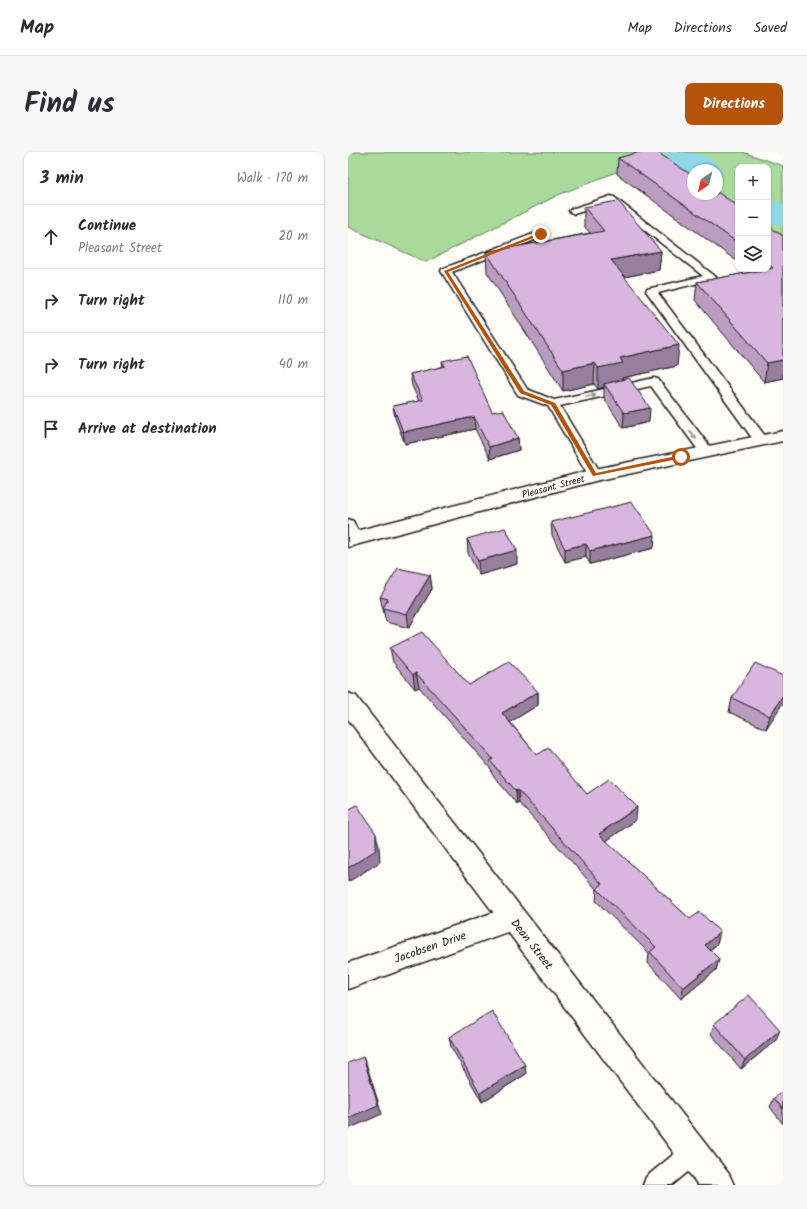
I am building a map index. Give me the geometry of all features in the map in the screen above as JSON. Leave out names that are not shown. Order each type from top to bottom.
[{"type":"street","name":"Pleasant Street","points":[[350,534],[595,475],[760,439],[783,436]]},
{"type":"street","name":"Dean Street","points":[[348,702],[718,1185]]},
{"type":"street","name":"Jacobsen Drive","points":[[348,976],[512,918]]},
{"type":"lane","points":[[574,211],[611,199],[711,277],[651,291],[760,439]]},
{"type":"lane","points":[[541,234],[446,271],[522,392],[553,404],[654,382],[706,451]]},
{"type":"lane","points":[[553,404],[595,475]]},
{"type":"lane","points":[[654,1185],[693,1153]]},
{"type":"green space","points":[[348,152],[743,152],[783,166],[783,239],[771,231],[771,164],[735,164],[735,207],[723,198],[723,164],[687,164],[687,181],[649,159],[558,195],[426,262],[348,227]]},
{"type":"building","points":[[640,152],[657,152],[687,172],[687,200],[723,200],[723,196],[735,204],[735,241],[618,158]]},
{"type":"building","points":[[618,201],[661,251],[611,260],[679,345],[620,358],[623,363],[598,368],[595,363],[563,370],[486,252],[604,231],[584,207]]},
{"type":"building","points":[[771,228],[783,236],[783,360],[767,363],[697,282],[751,272],[771,272],[771,268],[773,268],[771,266]]},
{"type":"building","points":[[467,356],[492,412],[503,410],[518,438],[489,447],[474,417],[403,432],[393,406],[423,400],[410,374],[445,366],[442,361]]},
{"type":"building","points":[[629,378],[650,408],[624,413],[604,384]]},
{"type":"building","points":[[632,502],[655,535],[590,551],[586,544],[565,549],[551,522]]},
{"type":"building","points":[[505,528],[517,550],[478,561],[467,539]]},
{"type":"building","points":[[398,568],[430,575],[407,614],[383,608],[388,599],[380,597]]},
{"type":"building","points":[[422,632],[469,685],[509,662],[538,692],[502,713],[537,755],[548,748],[587,794],[609,779],[637,807],[599,834],[690,919],[700,912],[720,932],[705,945],[719,959],[683,988],[650,952],[656,947],[597,889],[602,884],[518,790],[516,791],[490,761],[493,759],[416,673],[413,675],[390,648]]},
{"type":"building","points":[[755,663],[783,676],[783,695],[770,716],[732,698]]},
{"type":"building","points":[[357,805],[376,834],[376,850],[348,868],[348,810]]},
{"type":"building","points":[[749,995],[780,1030],[745,1060],[714,1024]]},
{"type":"building","points":[[492,1011],[525,1065],[480,1093],[449,1037]]},
{"type":"building","points":[[363,1057],[378,1105],[348,1118],[348,1063]]},
{"type":"building","points":[[783,1091],[783,1109],[774,1098]]},
{"type":"waterway","points":[[678,152],[697,164]]},
{"type":"waterway","points":[[771,211],[783,216]]},
{"type":"route","points":[[541,234],[446,271],[522,392],[553,404],[595,475],[681,457]]}]
